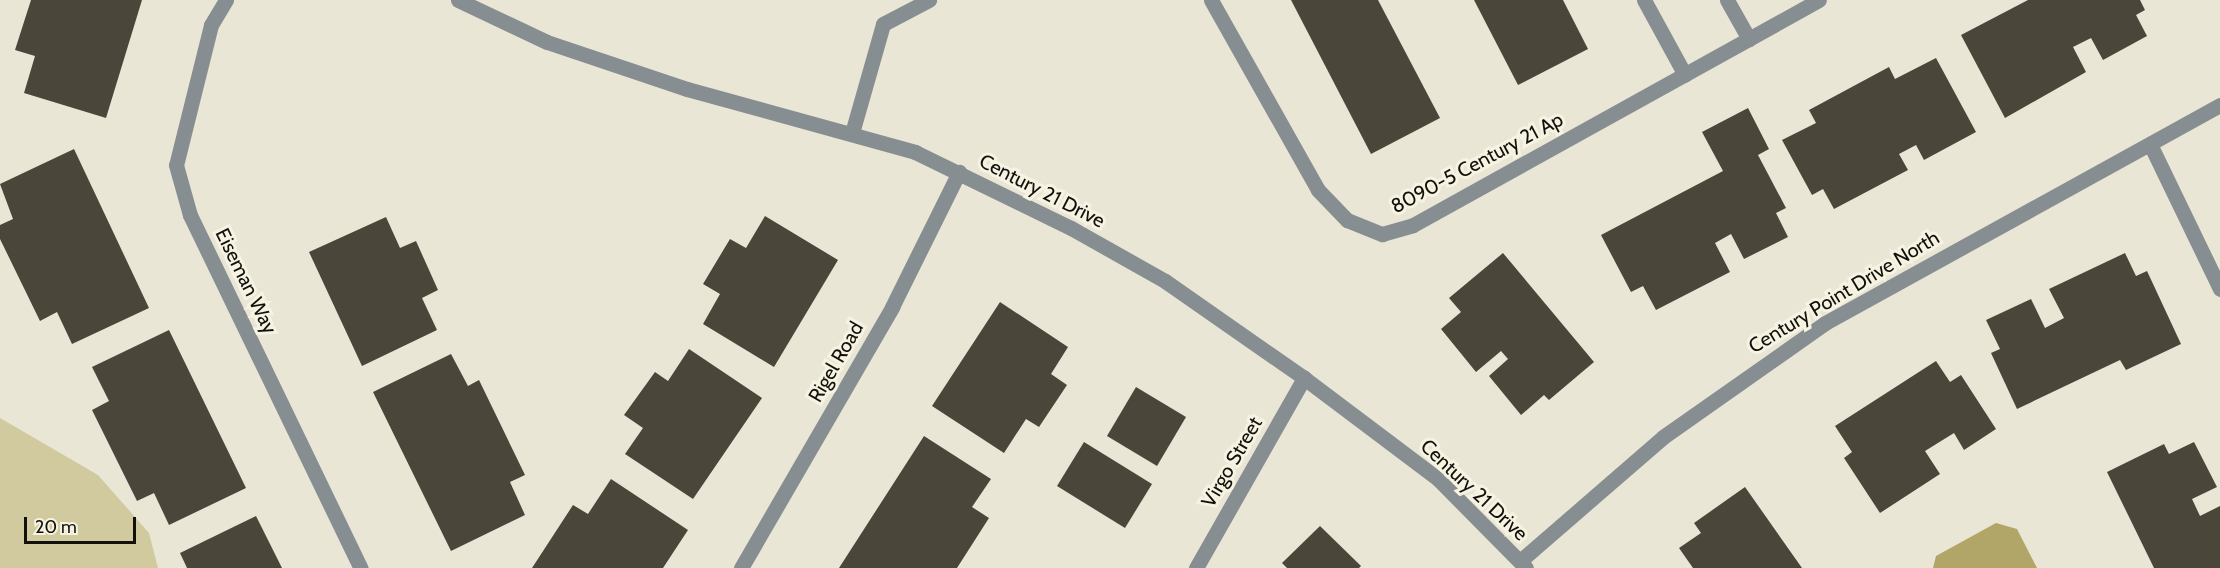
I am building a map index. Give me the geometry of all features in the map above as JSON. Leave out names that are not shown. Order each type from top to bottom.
[{"type":"street","name":"Eiseman Way","points":[[226,0],[211,25],[176,165],[190,215],[361,568]]},
{"type":"street","name":"Century 21 Drive","points":[[458,0],[547,42],[687,89],[915,152],[1061,222],[1165,281],[1304,378],[1438,479],[1523,564]]},
{"type":"street","points":[[852,133],[883,24],[929,0]]},
{"type":"street","name":"8090-5 Century 21 Ap","points":[[1211,0],[1318,190],[1347,220],[1382,234],[1413,225],[1819,0]]},
{"type":"street","points":[[1644,0],[1685,75]]},
{"type":"street","points":[[1728,0],[1749,39]]},
{"type":"street","name":"Century Point Drive North","points":[[1523,564],[1662,437],[1743,377],[1825,323],[2220,105]]},
{"type":"street","points":[[2150,144],[2220,289]]},
{"type":"street","name":"Rigel Road","points":[[741,568],[892,307],[959,172]]},
{"type":"street","name":"Virgo Street","points":[[1196,568],[1304,378]]},
{"type":"shaded area","points":[[0,418],[98,475],[149,533],[158,568],[0,568]]},
{"type":"shaded area","points":[[1996,523],[2017,529],[2037,568],[1933,568],[1936,556]]},
{"type":"building","points":[[31,0],[142,0],[106,118],[24,93],[35,56],[15,50]]},
{"type":"building","points":[[1291,0],[1378,0],[1440,118],[1371,154]]},
{"type":"building","points":[[1474,0],[1563,0],[1588,49],[1518,85]]},
{"type":"building","points":[[2028,0],[2140,0],[2145,10],[2136,15],[2147,36],[2103,60],[2091,38],[2073,47],[2086,72],[2005,118],[1961,35]]},
{"type":"building","points":[[1936,58],[1976,132],[1924,160],[1916,145],[1899,154],[1908,170],[1834,209],[1823,189],[1812,195],[1782,140],[1816,123],[1809,110],[1889,67],[1895,79]]},
{"type":"building","points":[[1748,108],[1769,149],[1758,155],[1786,208],[1776,213],[1788,237],[1744,259],[1731,234],[1715,243],[1730,272],[1656,310],[1643,286],[1631,292],[1601,235],[1723,171],[1702,132]]},
{"type":"building","points":[[74,149],[149,308],[72,344],[57,312],[40,321],[0,239],[0,225],[13,219],[0,184]]},
{"type":"building","points":[[765,216],[838,260],[774,367],[703,324],[720,294],[703,284],[730,239],[746,248]]},
{"type":"building","points":[[386,217],[400,248],[416,241],[438,290],[422,298],[437,330],[362,366],[309,252]]},
{"type":"building","points":[[1503,253],[1594,362],[1549,400],[1544,395],[1521,415],[1489,376],[1508,359],[1501,351],[1476,372],[1441,329],[1461,312],[1449,298]]},
{"type":"building","points":[[2125,253],[2136,276],[2147,271],[2181,344],[2126,370],[2120,360],[2017,409],[1991,353],[2000,349],[1986,320],[2031,299],[2045,328],[2064,318],[2049,289]]},
{"type":"building","points":[[1000,302],[1068,347],[1051,374],[1067,385],[1039,427],[1026,419],[1004,453],[932,406]]},
{"type":"building","points":[[169,330],[246,488],[169,525],[154,493],[137,501],[92,410],[109,401],[92,367]]},
{"type":"building","points":[[689,349],[762,398],[693,499],[625,454],[643,428],[624,415],[655,372],[668,381]]},
{"type":"building","points":[[451,354],[468,386],[479,380],[525,475],[510,482],[525,515],[451,551],[373,392]]},
{"type":"building","points":[[1936,361],[1950,382],[1961,375],[1996,429],[1964,450],[1954,433],[1925,451],[1940,474],[1880,513],[1844,458],[1852,452],[1835,426]]},
{"type":"building","points":[[1136,387],[1186,417],[1157,466],[1107,436]]},
{"type":"building","points":[[924,436],[991,479],[972,507],[989,518],[957,568],[839,568]]},
{"type":"building","points":[[1084,442],[1152,484],[1125,528],[1057,486]]},
{"type":"building","points":[[2194,442],[2217,487],[2192,499],[2200,516],[2220,506],[2220,568],[2154,568],[2107,472],[2164,444],[2169,454]]},
{"type":"building","points":[[611,479],[688,530],[663,568],[532,568],[573,505],[588,514]]},
{"type":"building","points":[[1745,487],[1802,568],[1693,568],[1679,548],[1701,533],[1694,523]]},
{"type":"building","points":[[256,516],[282,568],[187,568],[180,553]]},
{"type":"building","points":[[1320,526],[1361,566],[1359,568],[1287,568],[1282,563]]}]
